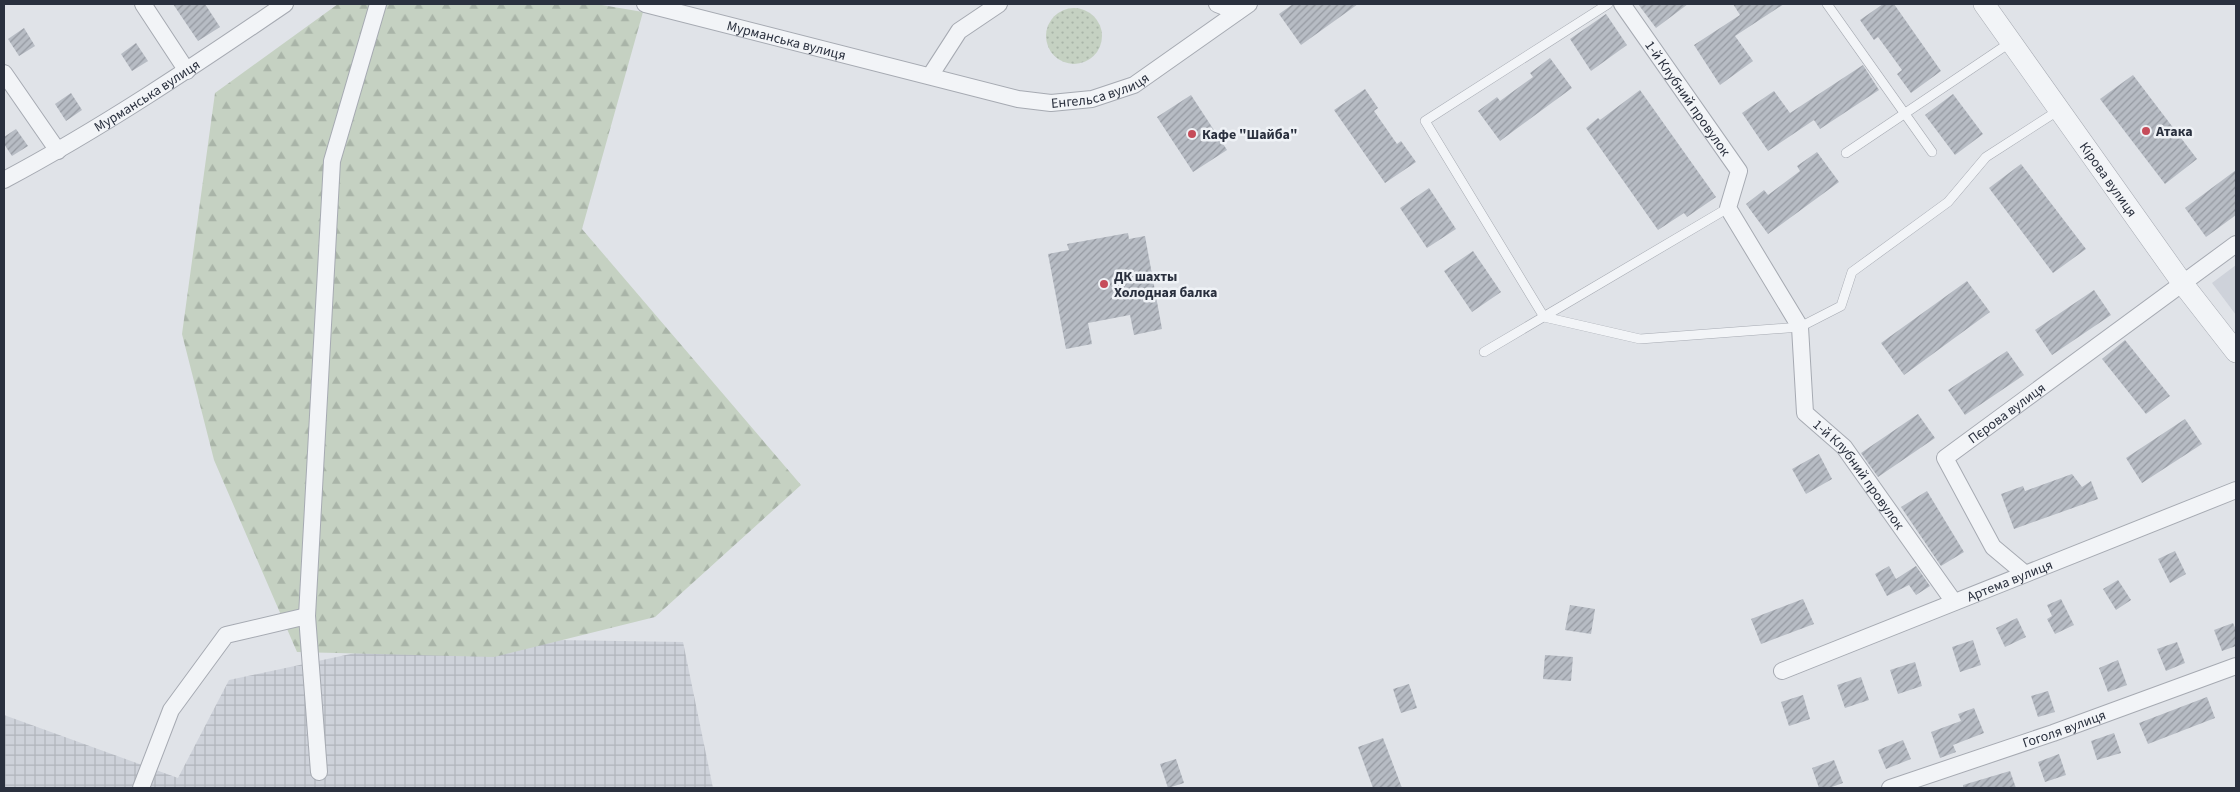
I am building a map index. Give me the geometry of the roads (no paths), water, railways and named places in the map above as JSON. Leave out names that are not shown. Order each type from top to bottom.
[{"type":"street","points":[[143,4],[187,71]]},
{"type":"street","name":"Мурманська вулиця","points":[[4,180],[58,151],[187,71],[285,4]]},
{"type":"street","points":[[319,772],[308,616],[332,161],[378,4]]},
{"type":"street","name":"Мурманська вулиця","points":[[645,4],[930,76]]},
{"type":"street","points":[[930,76],[959,31],[999,4]]},
{"type":"street","points":[[1217,4],[1243,8]]},
{"type":"street","name":"1-й Клубний провулок","points":[[1622,4],[1739,171],[1728,208],[1800,327],[1805,413],[1844,447],[1954,602]]},
{"type":"street","name":"Кірова вулиця","points":[[1984,4],[2183,284],[2236,352]]},
{"type":"street","name":"Енгельса вулиця","points":[[930,76],[1018,99],[1051,103],[1092,98],[1134,85],[1243,8]]},
{"type":"street","points":[[4,73],[58,151]]},
{"type":"street","points":[[2183,284],[2236,244]]},
{"type":"street","name":"Пєрова вулиця","points":[[2024,573],[1993,546],[1945,458],[2183,284]]},
{"type":"street","name":"Артема вулиця","points":[[1782,671],[2236,490]]},
{"type":"street","points":[[141,788],[171,710],[226,635],[308,616]]},
{"type":"street","name":"Гоголя вулиця","points":[[1890,788],[2236,666]]},
{"type":"lane","points":[[1608,4],[1425,121],[1544,317],[1640,339],[1800,327],[1841,306],[1852,272],[1948,202],[1986,157],[2059,110]]},
{"type":"lane","points":[[1828,4],[1932,152]]},
{"type":"lane","points":[[1846,153],[2011,42]]},
{"type":"lane","points":[[1484,352],[1728,208]]},
{"type":"place","name":"Атака","points":[[2146,131]]},
{"type":"place","name":"Кафе \"Шайба\"","points":[[1192,134]]},
{"type":"place","name":"ДК шахты Холодная балка","points":[[1104,284]]}]
